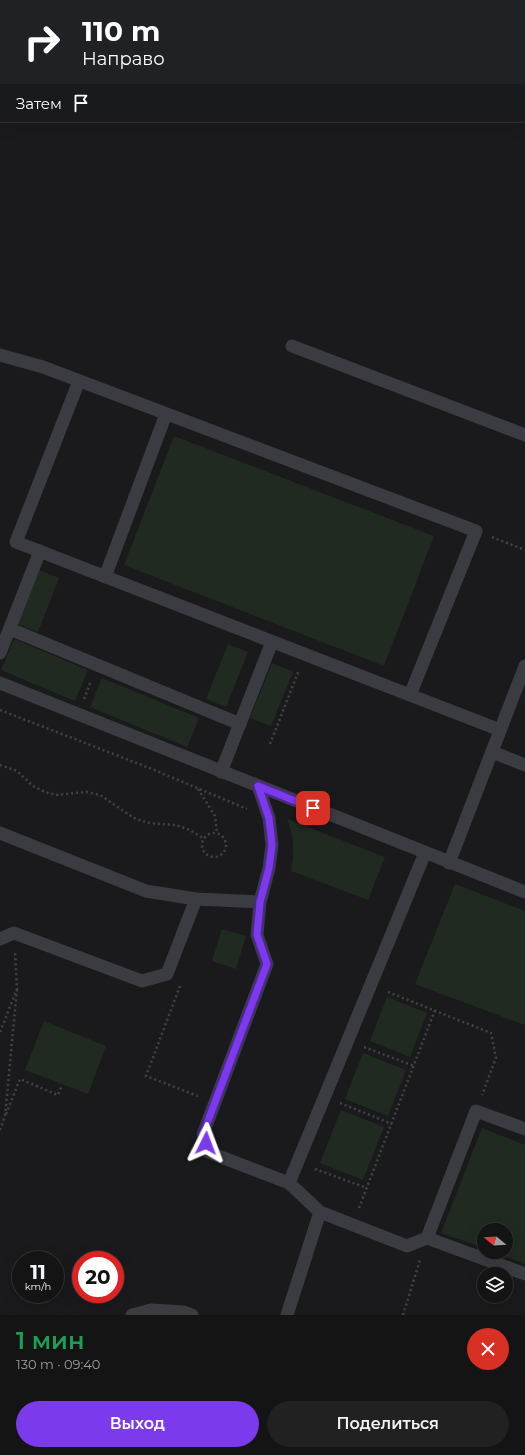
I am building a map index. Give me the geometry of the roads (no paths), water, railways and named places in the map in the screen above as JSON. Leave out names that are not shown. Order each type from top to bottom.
[{"type":"lane","points":[[292,346],[525,435]]},
{"type":"lane","points":[[0,354],[43,367],[476,531],[410,695]]},
{"type":"lane","points":[[79,381],[16,542],[500,730]]},
{"type":"lane","points":[[105,577],[166,414]]},
{"type":"lane","points":[[0,653],[40,551]]},
{"type":"lane","points":[[10,629],[240,724]]},
{"type":"lane","points":[[221,772],[272,642]]},
{"type":"lane","points":[[449,863],[525,666]]},
{"type":"lane","points":[[0,683],[525,892]]},
{"type":"lane","points":[[492,752],[525,765]]},
{"type":"lane","points":[[258,786],[269,818],[272,845],[269,868],[260,902],[257,935],[267,964],[203,1134],[208,1152],[289,1183],[320,1212],[407,1246],[427,1238],[525,1274]]},
{"type":"lane","points":[[0,833],[146,891],[196,899],[260,902]]},
{"type":"lane","points":[[289,1183],[425,853]]},
{"type":"lane","points":[[0,939],[14,933],[142,981],[167,974],[196,899]]},
{"type":"lane","points":[[427,1238],[476,1110],[525,1129]]},
{"type":"lane","points":[[287,1315],[320,1212]]},
{"type":"lane","points":[[132,1315],[151,1310],[184,1312],[192,1315]]}]
